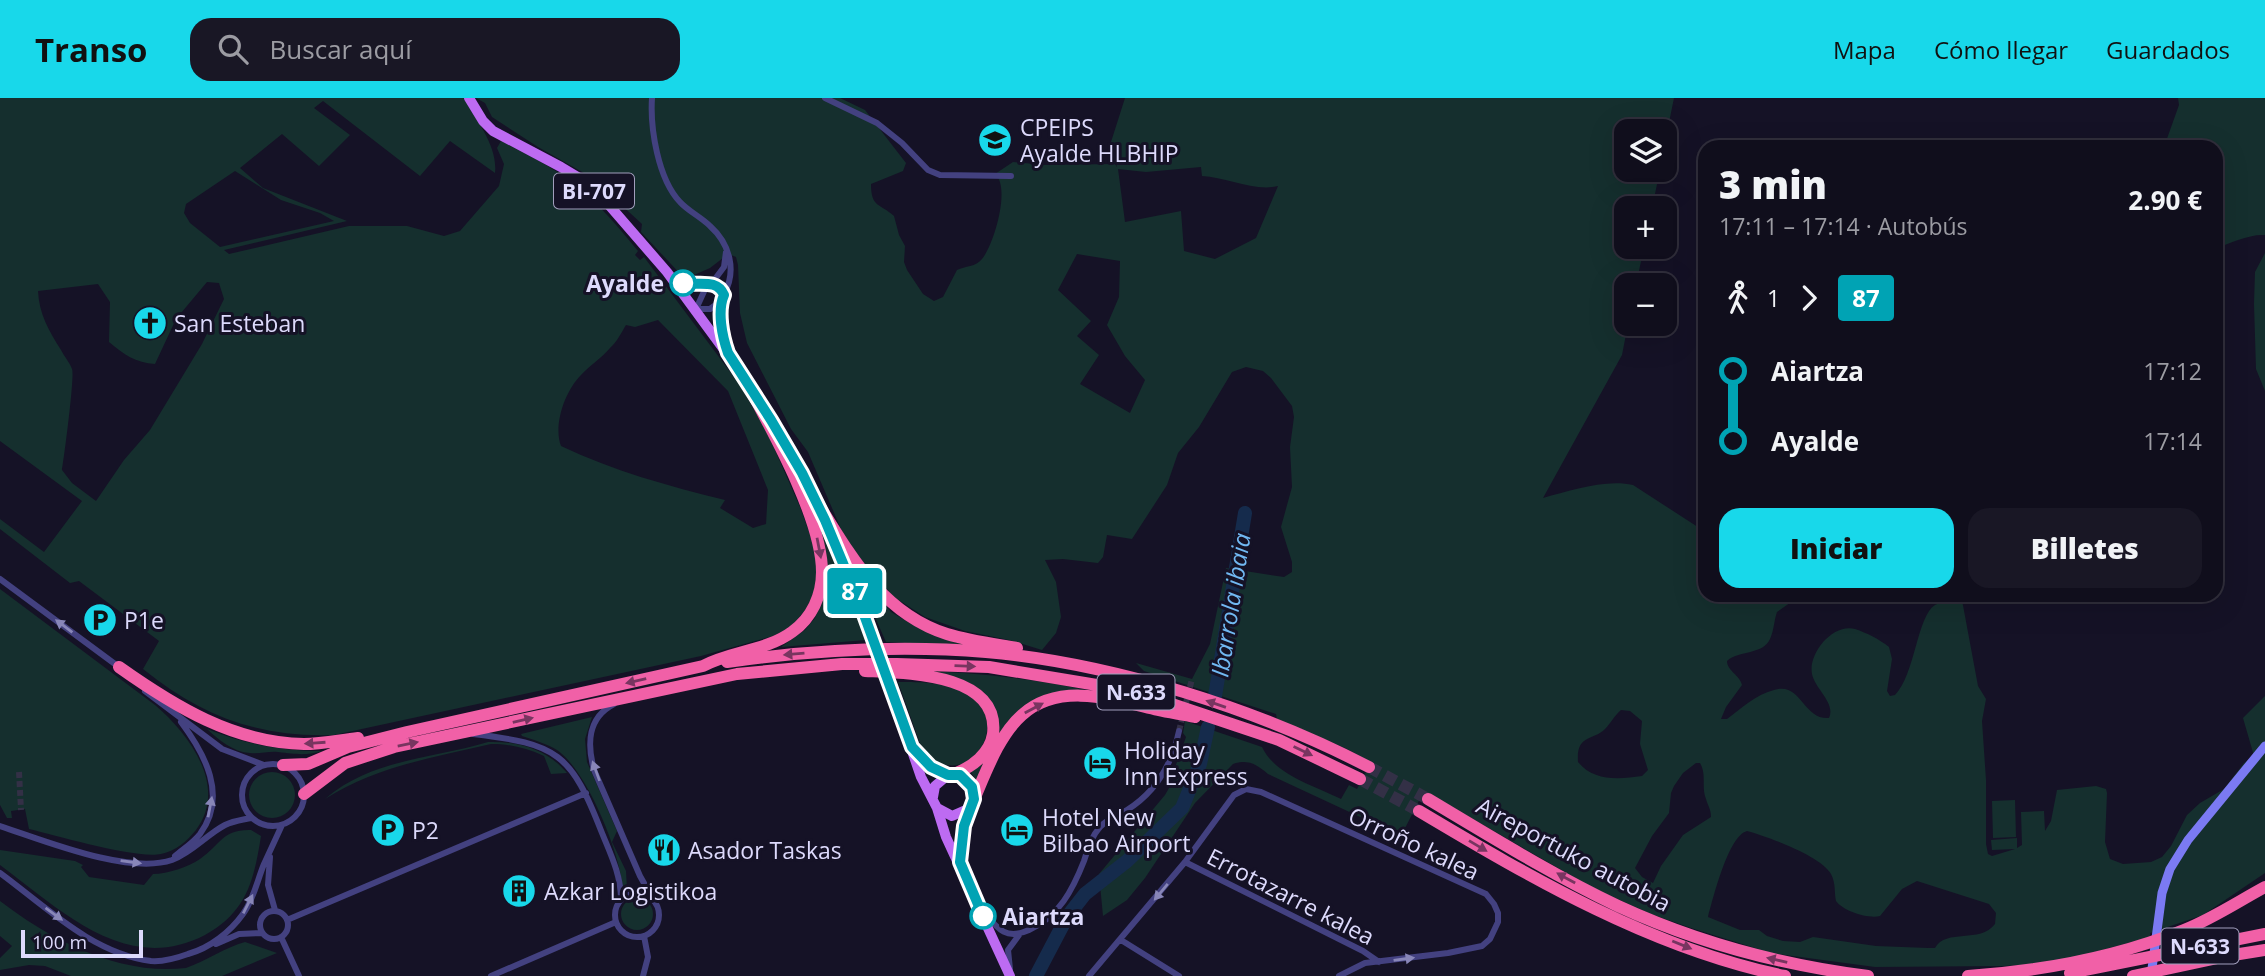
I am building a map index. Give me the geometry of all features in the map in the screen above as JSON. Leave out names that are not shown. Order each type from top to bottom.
[{"type":"highway","points":[[283,765],[318,761],[348,747],[407,732],[703,666],[717,658],[776,641],[803,623],[813,610],[820,592],[821,557],[811,519],[788,465],[742,374]]},
{"type":"highway","points":[[811,492],[864,575],[879,593],[910,617],[948,634],[1113,668],[1153,683]]},
{"type":"highway","name":"N-633","points":[[703,666],[778,656],[862,650],[987,652],[1096,670],[1153,683],[1269,722],[1369,767]]},
{"type":"highway","points":[[119,667],[197,716],[254,737],[303,744],[407,732]]},
{"type":"highway","name":"N-633","points":[[900,669],[989,667],[1133,691],[1279,740],[1360,779]]},
{"type":"highway","points":[[304,794],[331,772],[358,758],[394,747],[631,695],[777,669],[900,669],[965,686],[986,703],[993,725],[986,752],[965,770],[951,774]]},
{"type":"highway","points":[[970,807],[1003,740],[1014,724],[1024,713],[1059,696],[1115,699],[1188,715],[1279,740]]},
{"type":"highway","name":"Aireportuko autobia","points":[[1428,799],[1616,905],[1671,928],[1751,955],[1868,976]]},
{"type":"highway","name":"Aireportuko autobia","points":[[1419,811],[1500,859],[1615,919],[1713,958],[1785,976]]},
{"type":"highway","points":[[1968,976],[2018,972],[2097,958],[2186,929],[2265,887]]},
{"type":"highway","name":"N-633","points":[[2046,976],[2136,961],[2265,934]]},
{"type":"highway","name":"N-633","points":[[2133,976],[2265,950]]},
{"type":"highway","name":"N-633","points":[[2082,976],[2123,967],[2136,961]]},
{"type":"main road","name":"BI-707","points":[[469,98],[483,121],[493,131],[581,179],[602,197],[696,309],[742,374],[811,492],[848,574],[912,747],[920,777],[979,906]]},
{"type":"main road","name":"BI-707","points":[[912,747],[931,767],[965,778],[972,787],[970,807],[962,835],[960,862]]},
{"type":"main road","points":[[951,774],[934,786],[935,805],[952,816],[970,807]]},
{"type":"main road","points":[[979,906],[1011,976]]},
{"type":"street","points":[[652,98],[651,117],[657,146],[671,189],[680,202],[710,226],[726,250],[733,266],[730,284],[723,298],[710,309],[696,309],[710,284],[724,267],[726,250]]},
{"type":"street","points":[[825,98],[877,123],[902,143],[928,170],[940,175],[1011,176]]},
{"type":"street","points":[[672,279],[694,285],[718,285],[723,298],[722,331],[728,353]]},
{"type":"street","points":[[0,579],[119,667],[139,687],[222,749],[264,765],[283,765],[290,768],[300,779],[304,794],[301,810],[282,825],[260,824],[251,818],[242,804],[242,788],[250,773],[264,765]]},
{"type":"street","points":[[631,695],[608,708],[597,719],[589,744],[594,770],[640,876],[654,901],[657,907],[658,920],[651,932],[638,937],[624,933],[616,922],[615,911],[621,900],[629,894],[639,893],[654,901]]},
{"type":"street","points":[[171,860],[199,835],[210,813],[212,793],[208,766],[202,753],[176,715]]},
{"type":"street","points":[[979,906],[999,931],[1009,935],[1020,933],[1048,919],[1073,887],[1090,841],[1100,827],[1143,799],[1158,782],[1168,765],[1179,732]]},
{"type":"street","points":[[464,733],[529,742],[547,750],[570,767],[586,793],[619,875],[621,900]]},
{"type":"street","points":[[2151,976],[2162,893],[2176,858],[2265,746]]},
{"type":"street","name":"Orroño kalea","points":[[1185,862],[1234,795],[1246,789],[1261,792],[1486,894],[1498,913],[1498,922],[1490,939],[1482,946],[1448,954],[1365,963],[1339,976]]},
{"type":"street","points":[[287,920],[586,793]]},
{"type":"street","points":[[0,826],[91,854],[148,864],[171,860],[194,849],[223,826],[251,818]]},
{"type":"street","points":[[201,950],[231,928],[245,911],[282,825]]},
{"type":"street","points":[[272,847],[268,885],[275,910]]},
{"type":"street","points":[[1089,976],[1185,862]]},
{"type":"street","name":"Errotazarre kalea","points":[[1185,862],[1363,951],[1380,963]]},
{"type":"street","points":[[0,873],[92,939],[120,953],[153,961],[201,950],[239,934],[262,933]]},
{"type":"street","points":[[275,910],[287,920],[287,929],[281,937],[271,939],[259,928],[261,918],[269,911],[275,910]]},
{"type":"street","points":[[491,976],[616,922]]},
{"type":"street","points":[[1011,976],[1008,950],[1020,933]]},
{"type":"street","points":[[643,976],[648,957],[645,936]]},
{"type":"street","points":[[281,937],[299,976]]},
{"type":"street","points":[[1121,940],[1179,976]]},
{"type":"green space","points":[[0,98],[464,98],[490,143],[495,173],[450,141],[420,176],[323,101],[314,108],[350,135],[319,166],[282,134],[240,168],[263,188],[347,221],[224,250],[229,254],[349,226],[407,226],[444,236],[460,231],[499,186],[504,164],[497,148],[501,141],[530,156],[570,181],[611,219],[638,251],[635,255],[640,260],[644,257],[737,381],[763,423],[800,507],[816,551],[818,571],[814,594],[805,610],[791,627],[773,636],[701,656],[334,735],[281,733],[232,721],[187,700],[165,685],[143,669],[159,641],[79,581],[70,583],[0,529],[0,519],[44,552],[82,501],[0,441]],"holes":[[[235,171],[281,200],[320,213],[334,221],[220,247],[190,223],[184,213],[186,204]],[[207,282],[219,283],[224,299],[202,344],[150,430],[124,460],[96,501],[72,483],[62,470],[73,375],[70,364],[45,322],[38,291],[98,284],[110,302],[109,342],[142,362],[155,364],[176,319]],[[658,320],[728,391],[768,490],[766,524],[753,528],[720,508],[725,500],[642,477],[561,446],[558,428],[570,390],[581,375],[612,346],[626,325],[635,327]]]},
{"type":"green space","points":[[476,98],[840,98],[865,110],[906,163],[903,171],[871,184],[871,192],[877,204],[894,216],[905,246],[904,262],[907,270],[923,294],[934,301],[943,297],[957,270],[977,264],[987,252],[996,229],[1001,203],[1000,181],[995,174],[1013,162],[1045,165],[1115,164],[1117,167],[1111,142],[1125,98],[1674,98],[1670,119],[1614,119],[1614,182],[1657,182],[1655,196],[1614,196],[1614,259],[1641,259],[1639,273],[1614,273],[1614,336],[1626,336],[1622,355],[1543,498],[1599,485],[1633,485],[1698,527],[1698,602],[1791,602],[1777,612],[1767,644],[1727,661],[1742,685],[1721,719],[1727,719],[1761,695],[1783,689],[1796,695],[1813,713],[1829,718],[1830,707],[1814,680],[1812,666],[1824,641],[1847,628],[1864,632],[1889,647],[1892,659],[1887,691],[1890,696],[1895,695],[1907,674],[1929,611],[1941,602],[1962,602],[1978,686],[1986,699],[1982,721],[1986,844],[1988,854],[1992,856],[2015,849],[1992,850],[1991,840],[2017,838],[2017,848],[2022,845],[2021,812],[2044,811],[2045,831],[2051,821],[2057,790],[2096,786],[2106,789],[2107,793],[2105,842],[2110,859],[2123,864],[2151,862],[2162,857],[2171,846],[2187,815],[2200,803],[2224,789],[2244,763],[2254,756],[2243,718],[2265,696],[2265,873],[2203,915],[2150,933],[2150,937],[2080,956],[2037,964],[2003,966],[1875,967],[1771,953],[1651,914],[1593,888],[1424,791],[1401,836],[1268,774],[1256,765],[1243,762],[1233,764],[1195,803],[1145,878],[1127,900],[1103,916],[1099,874],[1165,795],[1176,776],[1173,773],[1186,737],[1183,733],[1185,721],[1262,747],[1268,757],[1286,772],[1341,799],[1349,785],[1357,789],[1371,762],[1277,719],[1276,714],[1144,671],[1136,663],[1192,679],[1210,644],[1226,568],[1284,577],[1292,572],[1292,562],[1281,527],[1292,487],[1292,406],[1263,371],[1246,367],[1232,372],[1199,427],[1178,453],[1167,485],[1132,539],[1107,535],[1103,557],[1098,563],[1045,560],[1056,582],[1061,617],[1056,633],[1042,650],[965,631],[925,617],[894,597],[869,570],[844,536],[808,452],[791,429],[747,343],[740,313],[736,257],[731,255],[723,258],[710,268],[685,279],[641,232],[642,224],[591,177],[492,117],[485,103]],"holes":[[[1201,167],[1202,176],[1250,186],[1278,186],[1256,238],[1215,259],[1184,251],[1181,211],[1125,222],[1118,169],[1146,172]],[[1077,254],[1120,261],[1119,297],[1107,325],[1125,356],[1145,380],[1130,413],[1080,384],[1099,355],[1077,336],[1091,321],[1058,290]],[[1621,710],[1630,711],[1642,721],[1640,744],[1648,770],[1642,776],[1608,778],[1584,768],[1578,762],[1582,742],[1605,729]],[[1700,763],[1703,772],[1711,817],[1683,835],[1661,866],[1653,883],[1642,877],[1635,868],[1652,836],[1669,813],[1674,786],[1683,773]],[[1747,831],[1779,842],[1816,860],[1831,874],[1839,905],[1856,913],[1880,916],[1902,889],[1917,881],[1989,904],[1996,913],[1995,924],[1981,933],[1947,939],[1935,948],[1876,946],[1813,937],[1800,942],[1783,941],[1767,936],[1759,930],[1740,930],[1708,917],[1722,869],[1734,844],[1740,835]]]},
{"type":"green space","points":[[2178,98],[2265,98],[2265,235],[2246,237],[2223,245],[2223,140],[2166,140],[2179,105]]},
{"type":"green space","points":[[2265,253],[2265,391],[2256,369],[2254,304],[2255,272]]},
{"type":"green space","points":[[815,513],[866,640],[781,647],[805,630],[815,618],[823,599]]},
{"type":"green space","points":[[851,563],[891,612],[913,625],[982,646],[886,642]]},
{"type":"green space","points":[[0,589],[155,705],[191,745],[206,778],[208,796],[205,813],[196,830],[181,845],[161,854],[134,853],[29,829],[25,809],[11,811],[12,818],[7,818],[0,805]]},
{"type":"green space","points":[[915,670],[1056,684],[1103,694],[1039,699],[977,782],[971,772],[991,750],[998,736],[998,718],[992,703],[985,693],[964,681]]},
{"type":"green space","points":[[898,682],[943,685],[967,693],[981,706],[987,721],[986,737],[979,751],[968,761],[954,765],[938,762],[922,749]]},
{"type":"green space","points":[[592,717],[585,739],[587,762],[617,831],[612,842],[626,871],[627,890],[623,890],[609,836],[580,775],[557,750],[521,734]]},
{"type":"green space","points":[[207,729],[264,746],[323,751],[311,754],[244,752],[227,745]]},
{"type":"green space","points":[[488,742],[531,748],[550,758],[567,773],[551,774],[544,756],[537,753],[491,744],[384,771],[325,799],[343,786],[382,768]]},
{"type":"green space","points":[[272,772],[288,779],[295,795],[288,811],[272,818],[256,811],[249,795],[256,779]]},
{"type":"green space","points":[[2015,800],[2016,837],[1993,838],[1992,801]]},
{"type":"green space","points":[[251,830],[261,836],[251,881],[239,905],[219,926],[205,935],[176,946],[148,948],[122,943],[96,932],[71,918],[0,865],[0,850],[75,861],[83,865],[81,867],[89,877],[144,885],[153,874],[195,862],[228,835]]},
{"type":"green space","points":[[637,898],[648,903],[653,914],[648,925],[637,930],[626,925],[621,914],[626,903]]},
{"type":"green space","points":[[0,901],[41,929],[87,952],[136,966],[186,968],[245,942],[277,953],[222,976],[71,976],[45,966],[29,965],[0,970],[0,958],[12,946],[0,936]]},
{"type":"waterway","name":"Ibarrola ibaia","points":[[1215,696],[1245,513]]},
{"type":"waterway","name":"Ibarrola ibaia","points":[[1036,976],[1067,917],[1085,894],[1127,861],[1182,808],[1200,764],[1208,727]]},
{"type":"tunnel","points":[[1179,731],[1192,679]]},
{"type":"tunnel","points":[[1369,767],[1428,799]]},
{"type":"tunnel","points":[[19,772],[21,810]]},
{"type":"tunnel","points":[[1360,779],[1419,811]]},
{"type":"bus line","name":"87","points":[[683,283],[712,283],[722,290],[724,295],[721,301],[721,317],[728,353],[802,473],[825,520],[862,609],[912,747],[931,767],[948,775],[960,775],[972,787],[974,799],[968,809],[964,826],[960,862],[983,916]]},
{"type":"place","name":"CPEIPS Ayalde HLBHIP","points":[[995,140]]},
{"type":"place","name":"Ayalde","points":[[683,283]]},
{"type":"place","name":"San Esteban","points":[[150,323]]},
{"type":"place","name":"P1e","points":[[100,620]]},
{"type":"place","name":"Holiday Inn Express","points":[[1100,763]]},
{"type":"place","name":"P2","points":[[388,830]]},
{"type":"place","name":"Hotel New Bilbao Airport","points":[[1017,830]]},
{"type":"place","name":"Asador Taskas","points":[[664,850]]},
{"type":"place","name":"Azkar Logistikoa","points":[[519,891]]},
{"type":"place","name":"Aiartza","points":[[983,916]]}]
